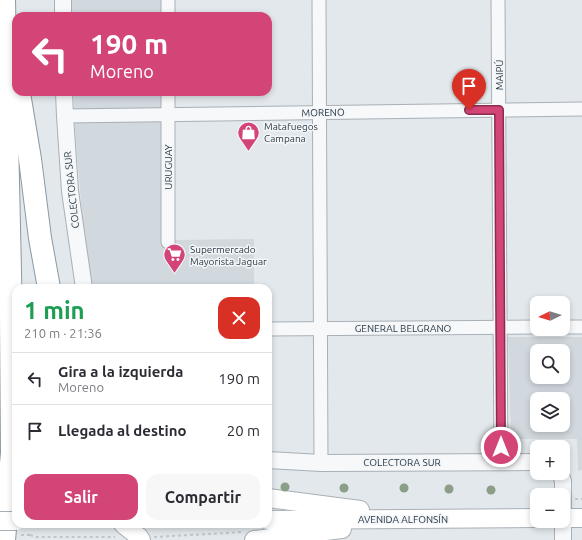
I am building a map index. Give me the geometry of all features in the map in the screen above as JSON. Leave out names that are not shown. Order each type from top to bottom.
[{"type":"highway","points":[[4,0],[11,317],[12,453],[4,540]]},
{"type":"highway","points":[[5,69],[12,83]]},
{"type":"highway","points":[[18,96],[30,159],[40,238],[48,284]]},
{"type":"main road","points":[[272,499],[422,519]]},
{"type":"main road","name":"AVENIDA ALFONSÍN","points":[[272,520],[530,518]]},
{"type":"main road","points":[[570,518],[582,518]]},
{"type":"main road","points":[[252,536],[422,519]]},
{"type":"main road","points":[[0,521],[12,521]]},
{"type":"main road","points":[[119,531],[140,539]]},
{"type":"street","points":[[63,0],[63,12]]},
{"type":"street","points":[[168,0],[168,12]]},
{"type":"street","points":[[319,0],[321,463]]},
{"type":"street","name":"MAIPÚ","points":[[498,0],[501,462]]},
{"type":"street","name":"COLECTORA SUR","points":[[64,96],[70,192],[83,284]]},
{"type":"street","name":"URUGUAY","points":[[168,96],[168,242]]},
{"type":"street","name":"MORENO","points":[[65,116],[582,108]]},
{"type":"street","name":"GENERAL BELGRANO","points":[[272,329],[530,327]]},
{"type":"street","points":[[570,327],[582,327]]},
{"type":"street","name":"COLECTORA SUR","points":[[272,460],[321,463],[530,462]]},
{"type":"street","points":[[563,528],[563,540]]},
{"type":"path","points":[[30,535],[36,537],[119,531]]},
{"type":"path","points":[[140,539],[252,536]]},
{"type":"shaded area","points":[[71,0],[161,0],[161,12],[72,12]]},
{"type":"shaded area","points":[[74,96],[161,96],[161,238],[175,240],[254,239],[254,284],[90,284],[84,238],[75,129]]},
{"type":"shaded area","points":[[508,337],[582,337],[582,470],[578,471],[577,439],[511,439]]},
{"type":"place","name":"Matafuegos Campana","points":[[249,152]]},
{"type":"place","name":"Supermercado Mayorista Jaguar","points":[[175,274]]},
{"type":"route","points":[[469,110],[499,110],[501,447]]}]
